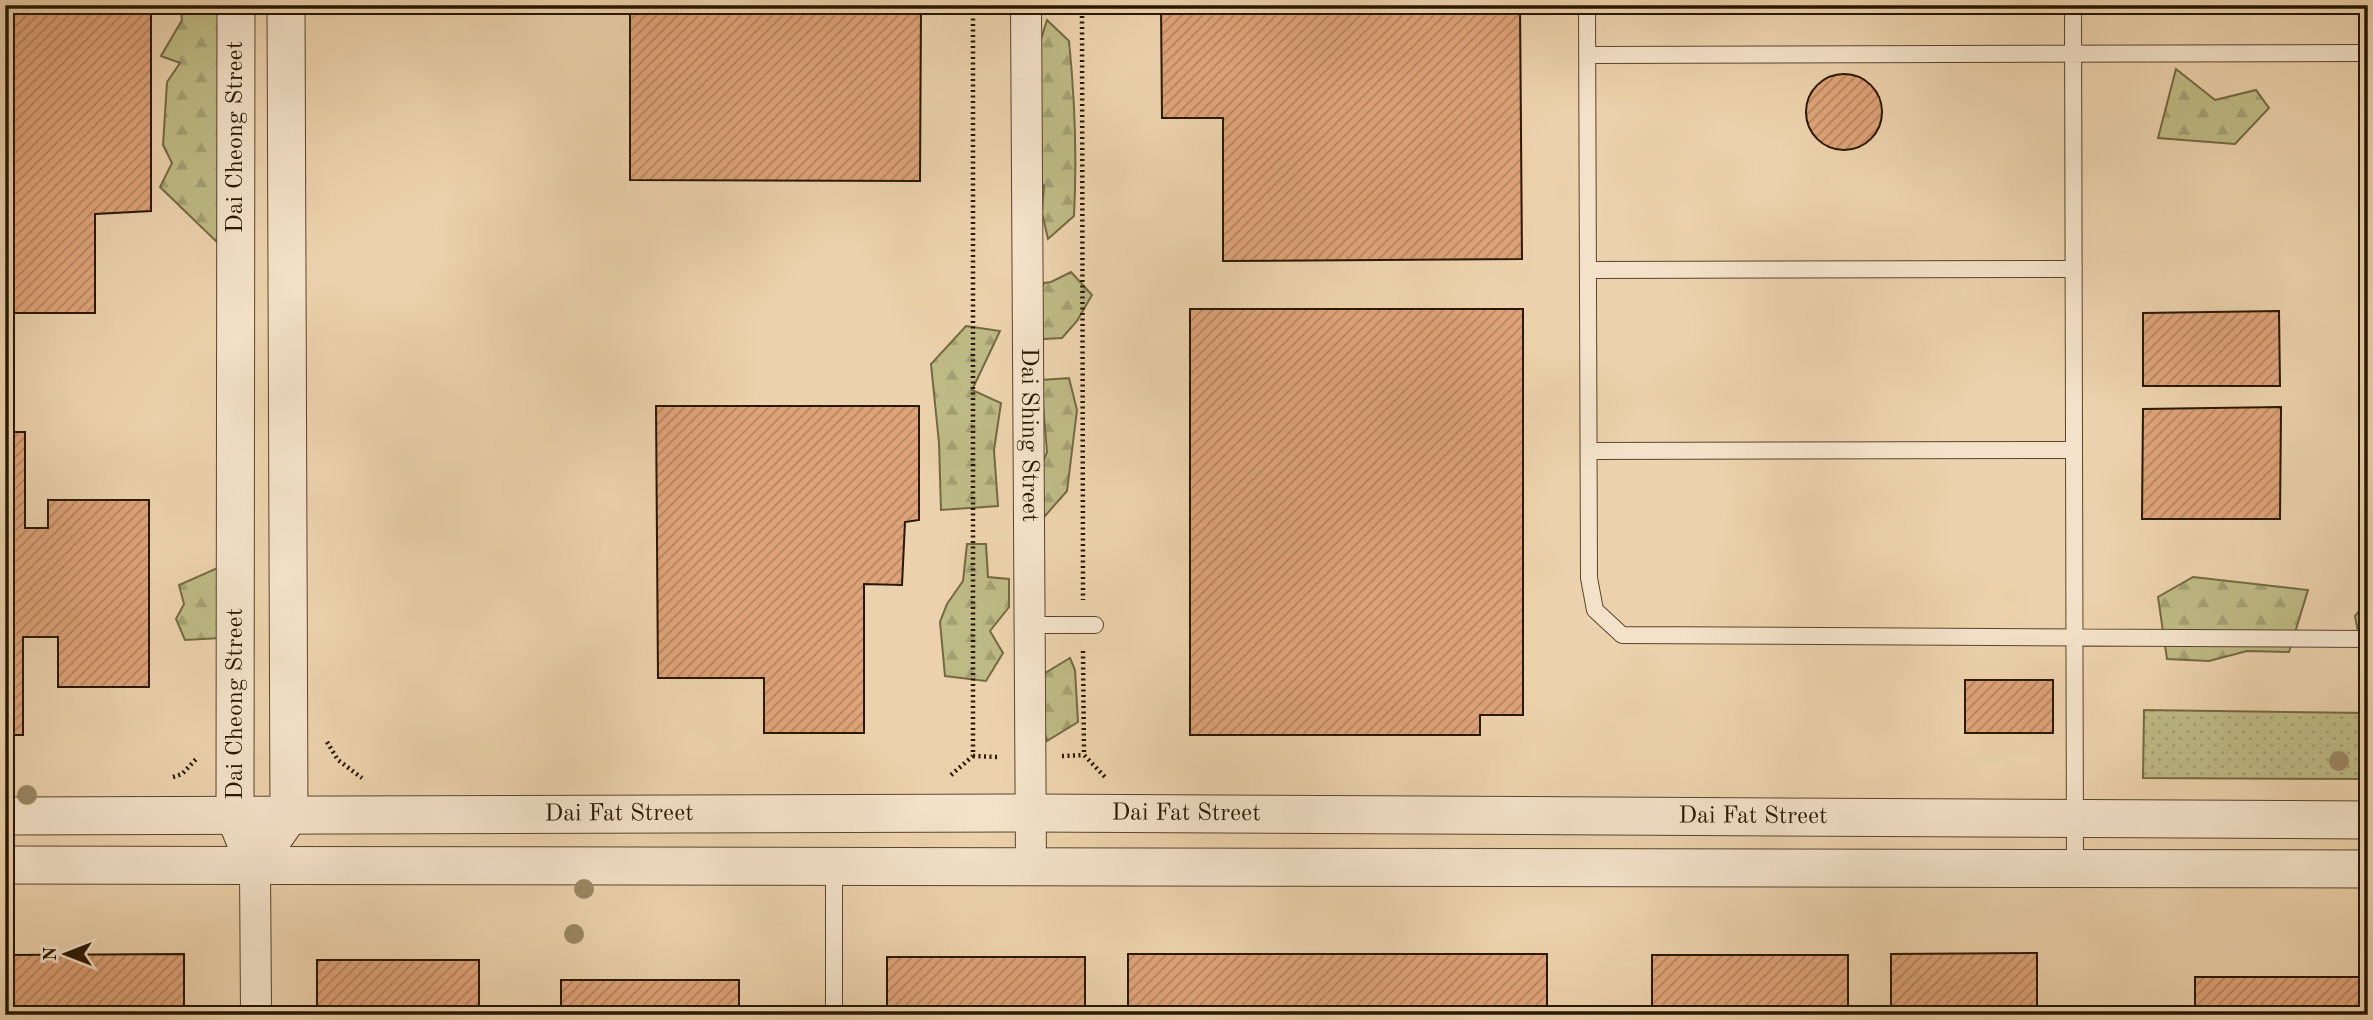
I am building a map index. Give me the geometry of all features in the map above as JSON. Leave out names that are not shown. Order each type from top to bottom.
[{"type":"street","name":"Dai Cheong Street","points":[[236,5],[235,816],[255,865]]},
{"type":"street","name":"Dai Cheong Street","points":[[286,5],[289,816]]},
{"type":"street","name":"Dai Shing Street","points":[[1026,5],[1031,867]]},
{"type":"street","name":"Dai Fat Street","points":[[5,816],[1030,813],[2368,820]]},
{"type":"street","points":[[256,1015],[255,865],[289,816]]},
{"type":"street","name":"Dai Fat Street","points":[[5,865],[2368,869]]},
{"type":"lane","points":[[1587,5],[1589,578],[1595,610],[1622,635],[2368,639]]},
{"type":"lane","points":[[2073,5],[2075,869]]},
{"type":"lane","points":[[1588,55],[2368,53]]},
{"type":"lane","points":[[1588,271],[2074,269]]},
{"type":"lane","points":[[1589,451],[2074,450]]},
{"type":"lane","points":[[1029,625],[1089,625]]},
{"type":"lane","points":[[834,866],[834,1015]]},
{"type":"path","points":[[941,783],[973,757],[973,5]]},
{"type":"path","points":[[1082,5],[1089,625],[1084,755],[1108,780]]},
{"type":"path","points":[[326,741],[338,760],[367,782]]},
{"type":"path","points":[[170,778],[182,774],[201,754]]},
{"type":"green space","points":[[180,5],[221,5],[222,247],[160,187],[172,163],[163,145],[167,82],[180,63],[161,56],[182,20]]},
{"type":"green space","points":[[1047,20],[1069,41],[1075,150],[1074,216],[1048,239],[1042,213],[1044,186],[1020,154],[1033,65]]},
{"type":"green space","points":[[2176,69],[2215,100],[2256,90],[2269,108],[2235,144],[2158,138]]},
{"type":"green space","points":[[1071,272],[1092,295],[1077,321],[1062,338],[1044,339],[1031,310],[1044,283]]},
{"type":"green space","points":[[966,326],[1000,331],[972,390],[1001,403],[994,450],[998,506],[941,510],[939,443],[931,364]]},
{"type":"green space","points":[[1069,378],[1077,410],[1067,491],[1044,517],[1036,479],[1047,452],[1041,380]]},
{"type":"green space","points":[[967,544],[986,544],[988,577],[1009,579],[1009,607],[990,631],[1003,653],[986,681],[945,676],[940,622],[947,604],[963,581]]},
{"type":"green space","points":[[222,566],[220,638],[185,640],[176,619],[184,604],[179,585]]},
{"type":"green space","points":[[2193,577],[2308,590],[2289,652],[2247,651],[2209,661],[2167,659],[2158,597]]},
{"type":"green space","points":[[2368,600],[2368,658],[2363,658],[2355,616]]},
{"type":"green space","points":[[1070,658],[1075,670],[1078,722],[1047,741],[1041,719],[1037,678]]},
{"type":"green space","points":[[2144,710],[2368,713],[2368,779],[2143,778]]},
{"type":"building","points":[[5,5],[151,5],[151,211],[95,214],[95,313],[5,313]]},
{"type":"building","points":[[630,5],[921,5],[920,181],[630,180]]},
{"type":"building","points":[[1161,5],[1520,5],[1522,259],[1223,261],[1223,118],[1162,118]]},
{"type":"building","points":[[1837,74],[1851,74],[1865,80],[1876,91],[1880,97],[1880,127],[1871,139],[1859,148],[1837,150],[1823,144],[1812,133],[1806,119],[1806,105],[1812,91],[1823,80]]},
{"type":"building","points":[[1190,309],[1523,309],[1523,715],[1480,715],[1480,735],[1190,735]]},
{"type":"building","points":[[2279,311],[2280,386],[2143,386],[2143,313]]},
{"type":"building","points":[[656,406],[919,406],[919,520],[905,522],[902,585],[864,584],[864,733],[764,733],[764,678],[658,678]]},
{"type":"building","points":[[2281,407],[2280,519],[2142,519],[2143,409]]},
{"type":"building","points":[[5,432],[25,432],[25,528],[48,528],[48,500],[149,500],[149,687],[58,687],[58,637],[23,637],[23,735],[5,735]]},
{"type":"building","points":[[1965,680],[2053,680],[2053,733],[1965,733]]},
{"type":"building","points":[[2037,953],[2037,1015],[1891,1015],[1891,954]]},
{"type":"building","points":[[184,954],[184,1015],[5,1015],[5,955]]},
{"type":"building","points":[[1128,954],[1547,954],[1547,1015],[1128,1015]]},
{"type":"building","points":[[1652,955],[1848,955],[1848,1015],[1652,1015]]},
{"type":"building","points":[[887,957],[1085,957],[1085,1015],[887,1015]]},
{"type":"building","points":[[317,960],[479,960],[479,1015],[317,1015]]},
{"type":"building","points":[[2195,977],[2368,977],[2368,1015],[2195,1015]]},
{"type":"building","points":[[561,980],[739,980],[739,1015],[561,1015]]}]
